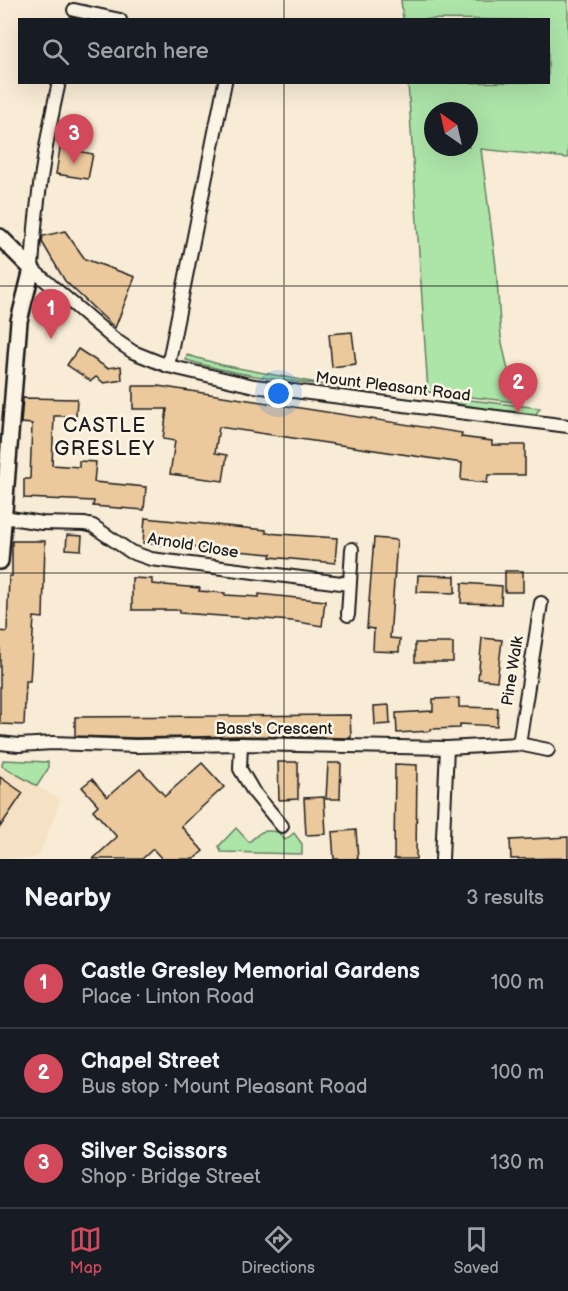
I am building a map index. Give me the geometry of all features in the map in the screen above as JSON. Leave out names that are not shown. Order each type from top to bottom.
[{"type":"street","points":[[75,10],[111,18]]},
{"type":"street","points":[[0,561],[20,310],[32,269],[34,233],[50,120],[59,84]]},
{"type":"street","points":[[168,366],[225,84]]},
{"type":"street","points":[[0,237],[32,269]]},
{"type":"street","name":"Mount Pleasant Road","points":[[32,269],[114,339],[133,352],[168,366],[254,386],[568,426]]},
{"type":"street","name":"Arnold Close","points":[[4,517],[42,523],[85,524],[100,531],[130,552],[151,560],[350,584]]},
{"type":"street","points":[[348,615],[352,549]]},
{"type":"street","name":"Pine Walk","points":[[519,744],[541,603]]},
{"type":"street","name":"Bass's Crescent","points":[[0,743],[447,748],[519,744],[548,750]]},
{"type":"street","points":[[241,744],[240,769],[253,791],[282,826]]},
{"type":"street","points":[[442,859],[447,748]]},
{"type":"shaded area","points":[[0,762],[31,783],[61,799],[40,854],[33,859],[0,859]]},
{"type":"green space","points":[[401,0],[568,0],[568,158],[481,149],[496,266],[501,338],[515,402],[428,392],[408,84],[550,84],[550,18],[403,18]]},
{"type":"green space","points":[[187,355],[222,365],[327,385],[238,373],[186,360]]},
{"type":"green space","points":[[452,398],[540,408],[536,414],[480,408],[449,402]]},
{"type":"green space","points":[[3,760],[48,762],[48,769],[37,786],[2,766]]},
{"type":"green space","points":[[236,828],[249,842],[265,831],[278,832],[285,840],[294,833],[302,844],[302,854],[221,852],[219,846]]},
{"type":"building","points":[[63,129],[81,132],[78,151],[93,154],[88,179],[56,174]]},
{"type":"building","points":[[65,231],[85,259],[135,277],[115,328],[65,281],[42,242],[43,236]]},
{"type":"building","points":[[352,332],[356,364],[332,367],[329,334]]},
{"type":"building","points":[[78,349],[107,368],[121,366],[122,380],[104,383],[96,377],[91,381],[67,365]]},
{"type":"building","points":[[133,386],[158,386],[462,433],[461,437],[492,441],[492,445],[525,445],[525,475],[488,475],[487,483],[461,480],[462,463],[219,427],[215,453],[227,455],[223,481],[170,474],[175,441],[163,439],[167,409],[133,409]]},
{"type":"building","points":[[23,398],[77,399],[76,416],[54,416],[52,465],[79,467],[79,461],[96,462],[94,482],[146,487],[144,510],[93,506],[94,501],[24,498],[24,479],[30,479],[32,424],[21,423]]},
{"type":"building","points":[[145,518],[266,530],[266,533],[337,538],[335,563],[270,557],[271,554],[143,543]]},
{"type":"building","points":[[67,535],[82,536],[81,550],[66,549]]},
{"type":"building","points":[[374,538],[397,540],[390,638],[400,639],[399,652],[373,651],[374,629],[367,628]]},
{"type":"building","points":[[12,541],[45,541],[43,618],[34,617],[30,681],[26,681],[24,725],[0,724],[0,631],[7,632],[9,576],[12,576]]},
{"type":"building","points":[[505,571],[523,571],[523,592],[505,592]]},
{"type":"building","points":[[418,575],[455,576],[455,593],[417,592]]},
{"type":"building","points":[[132,578],[152,579],[152,584],[200,588],[199,591],[225,593],[225,595],[259,597],[259,594],[325,601],[322,626],[292,621],[180,613],[180,610],[132,610]]},
{"type":"building","points":[[462,583],[502,586],[501,604],[461,603]]},
{"type":"building","points":[[482,638],[502,640],[497,681],[478,679]]},
{"type":"building","points":[[415,643],[453,643],[453,662],[415,662]]},
{"type":"building","points":[[459,698],[459,707],[498,708],[497,726],[460,724],[460,728],[397,733],[396,713],[433,711],[433,699]]},
{"type":"building","points":[[389,705],[390,724],[375,725],[374,706]]},
{"type":"building","points":[[350,715],[351,738],[75,736],[75,717]]},
{"type":"building","points":[[278,762],[298,762],[298,799],[279,800]]},
{"type":"building","points":[[202,763],[224,787],[181,826],[203,851],[194,859],[162,859],[153,849],[142,859],[93,859],[117,837],[93,810],[98,805],[82,787],[92,779],[107,797],[140,769],[165,796]]},
{"type":"building","points":[[328,763],[341,763],[340,799],[326,799]]},
{"type":"building","points":[[395,764],[417,765],[416,859],[394,859]]},
{"type":"building","points":[[0,777],[23,793],[0,827]]},
{"type":"building","points":[[324,797],[326,834],[306,835],[304,798]]},
{"type":"building","points":[[356,830],[358,859],[334,859],[332,832]]},
{"type":"building","points":[[568,837],[568,858],[511,859],[510,840]]},
{"type":"place","name":"Silver Scissors","points":[[74,164]]},
{"type":"place","name":"Castle Gresley Memorial Gardens","points":[[51,339]]},
{"type":"place","name":"Chapel Street","points":[[518,413]]},
{"type":"district","name":"CASTLE GRESLEY","points":[[105,438]]}]
